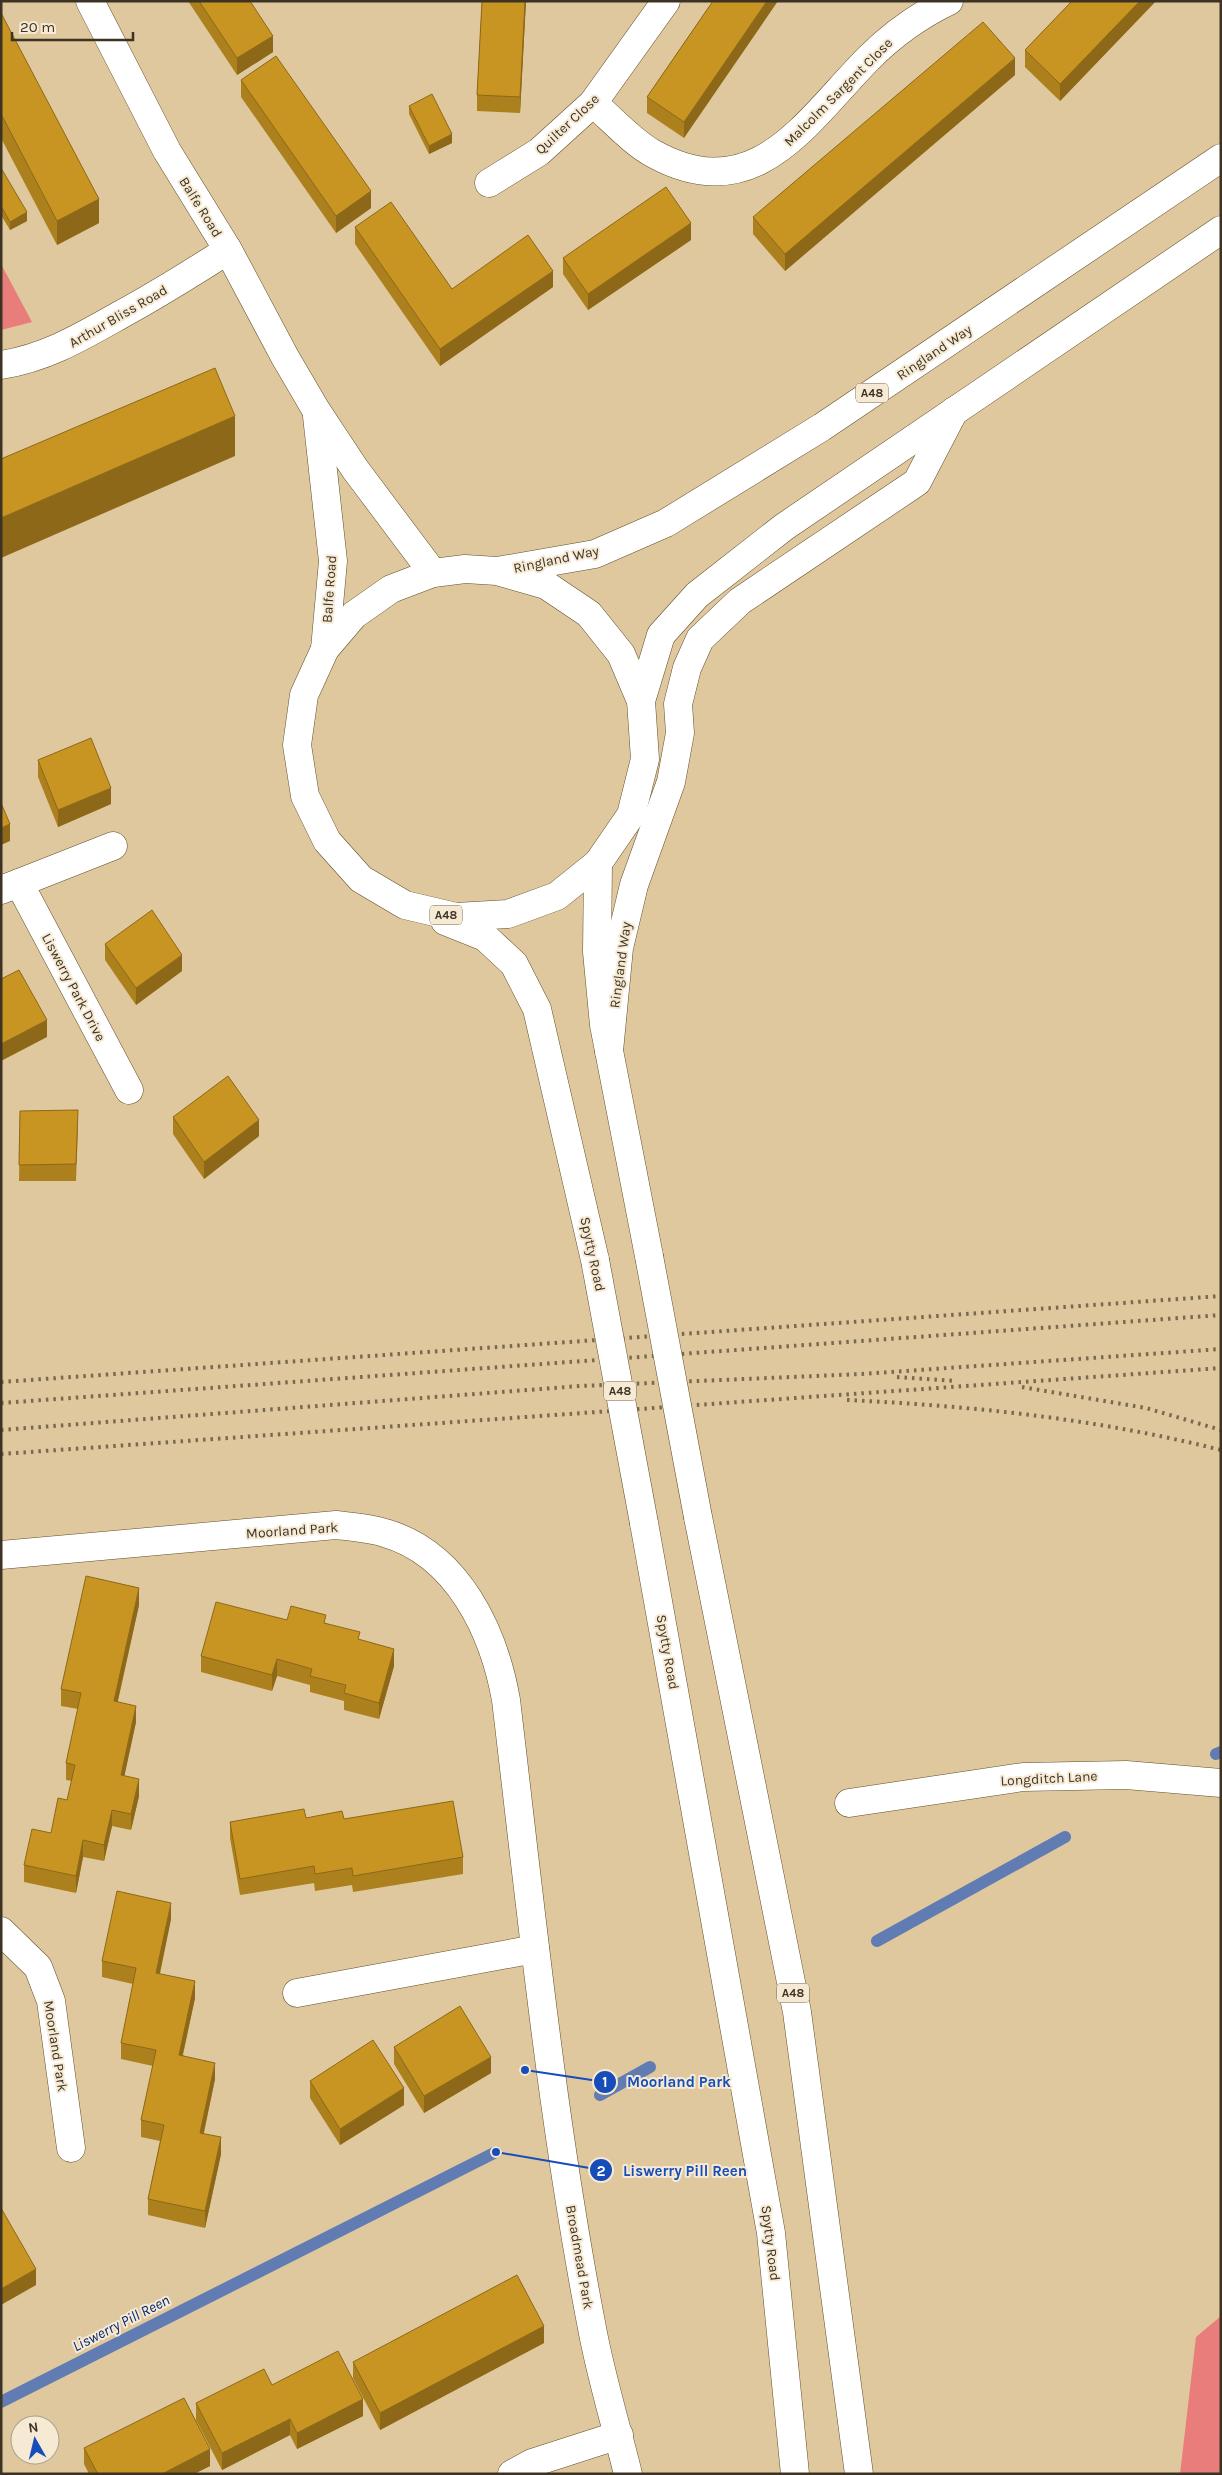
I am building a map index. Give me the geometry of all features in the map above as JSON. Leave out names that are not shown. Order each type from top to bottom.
[{"type":"main road","name":"Balfe Road","points":[[90,1],[167,151],[228,250],[284,357],[316,410],[356,469],[433,573]]},
{"type":"main road","name":"Quilter Close","points":[[488,183],[538,152],[594,103],[666,1]]},
{"type":"main road","name":"Malcolm Sargent Close","points":[[594,103],[637,142],[672,163],[715,171],[756,163],[786,145],[870,56],[902,29],[949,1]]},
{"type":"main road","name":"Ringland Way","points":[[497,571],[594,554],[666,523],[822,427],[1221,158]]},
{"type":"main road","name":"Ringland Way","points":[[641,701],[661,635],[697,595],[784,527],[1221,230]]},
{"type":"main road","name":"Arthur Bliss Road","points":[[1,365],[23,362],[64,347],[162,292],[228,250]]},
{"type":"main road","name":"Balfe Road","points":[[316,410],[333,561],[325,648]]},
{"type":"main road","name":"Ringland Way","points":[[609,1051],[619,948],[634,885],[671,782],[680,733],[678,704],[687,668],[700,639],[740,601],[917,482],[954,411]]},
{"type":"main road","name":"Balfe Road","points":[[465,569],[497,571],[546,586],[589,614],[621,654],[641,701],[645,759],[631,815],[598,863],[557,896],[508,914],[456,917],[405,905],[361,879],[338,854],[327,842],[305,796],[297,745],[304,695],[325,648],[354,614],[391,589],[433,573],[465,569]]},
{"type":"main road","name":"Liswerry Park Drive","points":[[113,846],[10,886],[130,1090]]},
{"type":"main road","name":"A48","points":[[598,863],[597,952],[609,1051],[698,1517],[797,2012],[858,2474]]},
{"type":"main road","name":"Spytty Road","points":[[405,905],[485,937],[514,964],[537,1008],[595,1260],[771,2233],[795,2474]]},
{"type":"main road","name":"Moorland Park","points":[[1,1555],[336,1525],[386,1533],[411,1544],[433,1558],[451,1576],[476,1612],[492,1646],[501,1672],[535,1949],[553,2077]]},
{"type":"main road","name":"Longditch Lane","points":[[849,1803],[1023,1777],[1126,1775],[1221,1783]]},
{"type":"main road","name":"Moorland Park","points":[[1,1931],[38,1967],[51,2001],[71,2148]]},
{"type":"main road","points":[[297,1993],[535,1949]]},
{"type":"main road","name":"Broadmead Park","points":[[553,2077],[565,2170],[592,2330],[628,2474]]},
{"type":"main road","points":[[512,2474],[532,2463],[619,2436]]},
{"type":"shaded area","points":[[1,264],[32,322],[1,330]]},
{"type":"shaded area","points":[[1221,2316],[1221,2474],[1180,2474],[1196,2337]]},
{"type":"building","points":[[199,1],[250,1],[273,36],[237,58]]},
{"type":"building","points":[[482,1],[525,1],[520,97],[477,95]]},
{"type":"building","points":[[713,1],[767,1],[684,122],[647,97]]},
{"type":"building","points":[[1072,1],[1140,1],[1060,84],[1025,50]]},
{"type":"building","points":[[1,13],[99,199],[57,221],[1,114]]},
{"type":"building","points":[[983,22],[1015,58],[785,254],[753,217]]},
{"type":"building","points":[[276,56],[371,191],[336,216],[241,80]]},
{"type":"building","points":[[432,94],[452,134],[429,146],[409,106]]},
{"type":"building","points":[[1,168],[27,212],[10,222],[1,206]]},
{"type":"building","points":[[666,187],[691,223],[588,294],[563,258]]},
{"type":"building","points":[[391,202],[452,289],[528,235],[553,271],[440,349],[355,227]]},
{"type":"building","points":[[215,368],[235,416],[1,518],[1,459]]},
{"type":"building","points":[[91,738],[111,788],[58,810],[38,760]]},
{"type":"building","points":[[1,803],[10,824],[1,828]]},
{"type":"building","points":[[152,910],[182,955],[136,988],[105,944]]},
{"type":"building","points":[[19,970],[47,1020],[1,1044],[1,979]]},
{"type":"building","points":[[228,1076],[259,1120],[204,1162],[173,1117]]},
{"type":"building","points":[[78,1110],[76,1164],[19,1165],[20,1111]]},
{"type":"building","points":[[86,1576],[139,1588],[114,1701],[136,1706],[121,1775],[139,1779],[131,1814],[112,1810],[104,1845],[83,1840],[76,1876],[24,1865],[32,1829],[51,1833],[58,1798],[67,1800],[75,1765],[66,1763],[81,1693],[61,1689]]},
{"type":"building","points":[[216,1602],[287,1620],[291,1606],[326,1615],[324,1623],[360,1632],[358,1639],[394,1649],[379,1703],[344,1693],[346,1685],[310,1676],[312,1669],[277,1659],[272,1675],[201,1656]]},
{"type":"building","points":[[453,1801],[463,1857],[353,1876],[352,1868],[315,1874],[314,1866],[240,1879],[230,1822],[304,1809],[306,1818],[342,1811],[344,1819]]},
{"type":"building","points":[[117,1891],[171,1903],[156,1973],[195,1981],[179,2055],[215,2063],[200,2133],[221,2137],[205,2211],[148,2199],[164,2125],[141,2120],[156,2050],[121,2043],[136,1968],[102,1961]]},
{"type":"building","points":[[460,2006],[491,2057],[424,2096],[394,2047]]},
{"type":"building","points":[[373,2040],[404,2088],[340,2129],[310,2081]]},
{"type":"building","points":[[1,2208],[36,2269],[1,2289]]},
{"type":"building","points":[[517,2275],[544,2326],[380,2413],[353,2362]]},
{"type":"building","points":[[338,2351],[363,2399],[297,2433],[290,2419],[222,2453],[196,2403],[264,2369],[272,2385]]},
{"type":"building","points":[[184,2398],[210,2449],[162,2474],[98,2474],[84,2448]]},
{"type":"waterway","points":[[1216,1754],[1221,1752]]},
{"type":"waterway","points":[[877,1941],[1065,1837]]},
{"type":"waterway","name":"Liswerry Pill Reen","points":[[600,2095],[650,2067]]},
{"type":"waterway","name":"Liswerry Pill Reen","points":[[1,2402],[496,2152]]},
{"type":"railway","points":[[1,1382],[1221,1296]]},
{"type":"railway","points":[[1,1403],[1221,1315]]},
{"type":"railway","points":[[1,1430],[580,1386],[862,1374],[1221,1349]]},
{"type":"railway","points":[[1,1454],[1221,1368]]},
{"type":"railway","points":[[897,1377],[955,1381]]},
{"type":"railway","points":[[1022,1387],[1146,1408],[1221,1430]]},
{"type":"railway","points":[[847,1400],[989,1410],[1082,1422],[1175,1439],[1221,1450]]},
{"type":"place","name":"Moorland Park","points":[[525,2070]]},
{"type":"place","name":"Liswerry Pill Reen","points":[[496,2152]]}]
